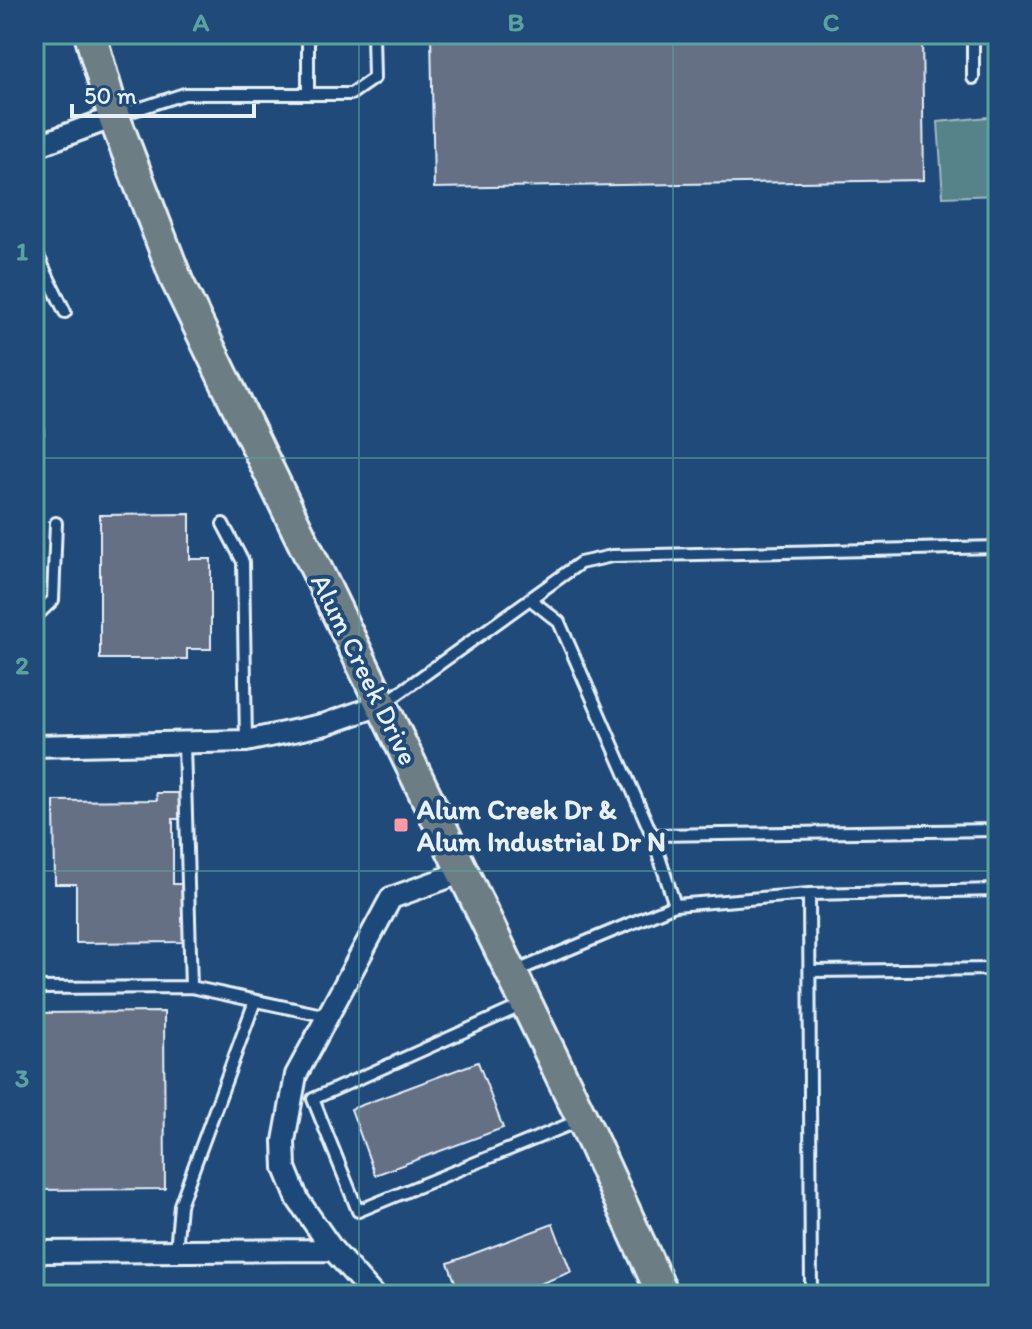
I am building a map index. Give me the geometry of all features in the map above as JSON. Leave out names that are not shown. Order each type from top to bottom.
[{"type":"main road","name":"Alum Creek Drive","points":[[90,34],[114,117],[177,281],[582,1120],[657,1294]]},
{"type":"street","points":[[34,147],[114,117]]},
{"type":"street","points":[[34,746],[184,745],[246,741],[326,724],[383,704]]},
{"type":"street","points":[[373,1295],[333,1250],[298,1200],[285,1168],[284,1141],[296,1075],[391,898],[463,872]]},
{"type":"street","points":[[34,1252],[333,1250]]},
{"type":"lane","points":[[308,34],[308,94]]},
{"type":"lane","points":[[114,117],[184,94],[351,94],[374,78],[373,34]]},
{"type":"lane","points":[[973,34],[973,78]]},
{"type":"lane","points":[[34,248],[65,312]]},
{"type":"lane","points":[[34,618],[53,600],[56,523]]},
{"type":"lane","points":[[223,524],[243,562],[246,741]]},
{"type":"lane","points":[[383,704],[580,563],[612,556],[998,547]]},
{"type":"lane","points":[[530,599],[559,622],[652,835],[675,905]]},
{"type":"lane","points":[[184,745],[191,987]]},
{"type":"lane","points":[[652,835],[998,830]]},
{"type":"lane","points":[[510,973],[675,905],[809,894],[998,890]]},
{"type":"lane","points":[[809,894],[811,1295]]},
{"type":"lane","points":[[810,971],[998,969]]},
{"type":"lane","points":[[34,988],[191,987],[327,1016]]},
{"type":"lane","points":[[176,1251],[180,1205],[255,1001]]},
{"type":"lane","points":[[525,1004],[313,1099],[358,1211],[582,1120]]},
{"type":"green space","points":[[998,116],[998,195],[943,197],[938,122]]},
{"type":"building","points":[[431,34],[922,34],[924,180],[434,188]]},
{"type":"building","points":[[34,389],[44,389],[44,435],[34,435]]},
{"type":"building","points":[[190,514],[190,559],[211,559],[211,649],[187,649],[187,659],[100,659],[100,515]]},
{"type":"building","points":[[156,793],[182,793],[183,819],[173,819],[173,884],[183,884],[183,942],[76,943],[76,884],[55,884],[54,801],[157,800]]},
{"type":"building","points":[[164,1012],[165,1189],[34,1190],[34,1013]]},
{"type":"building","points":[[478,1062],[503,1128],[375,1175],[351,1109]]},
{"type":"building","points":[[553,1224],[571,1272],[511,1295],[460,1295],[448,1263]]},
{"type":"place","name":"Alum Creek Dr & Alum Industrial Dr N","points":[[401,825]]}]
